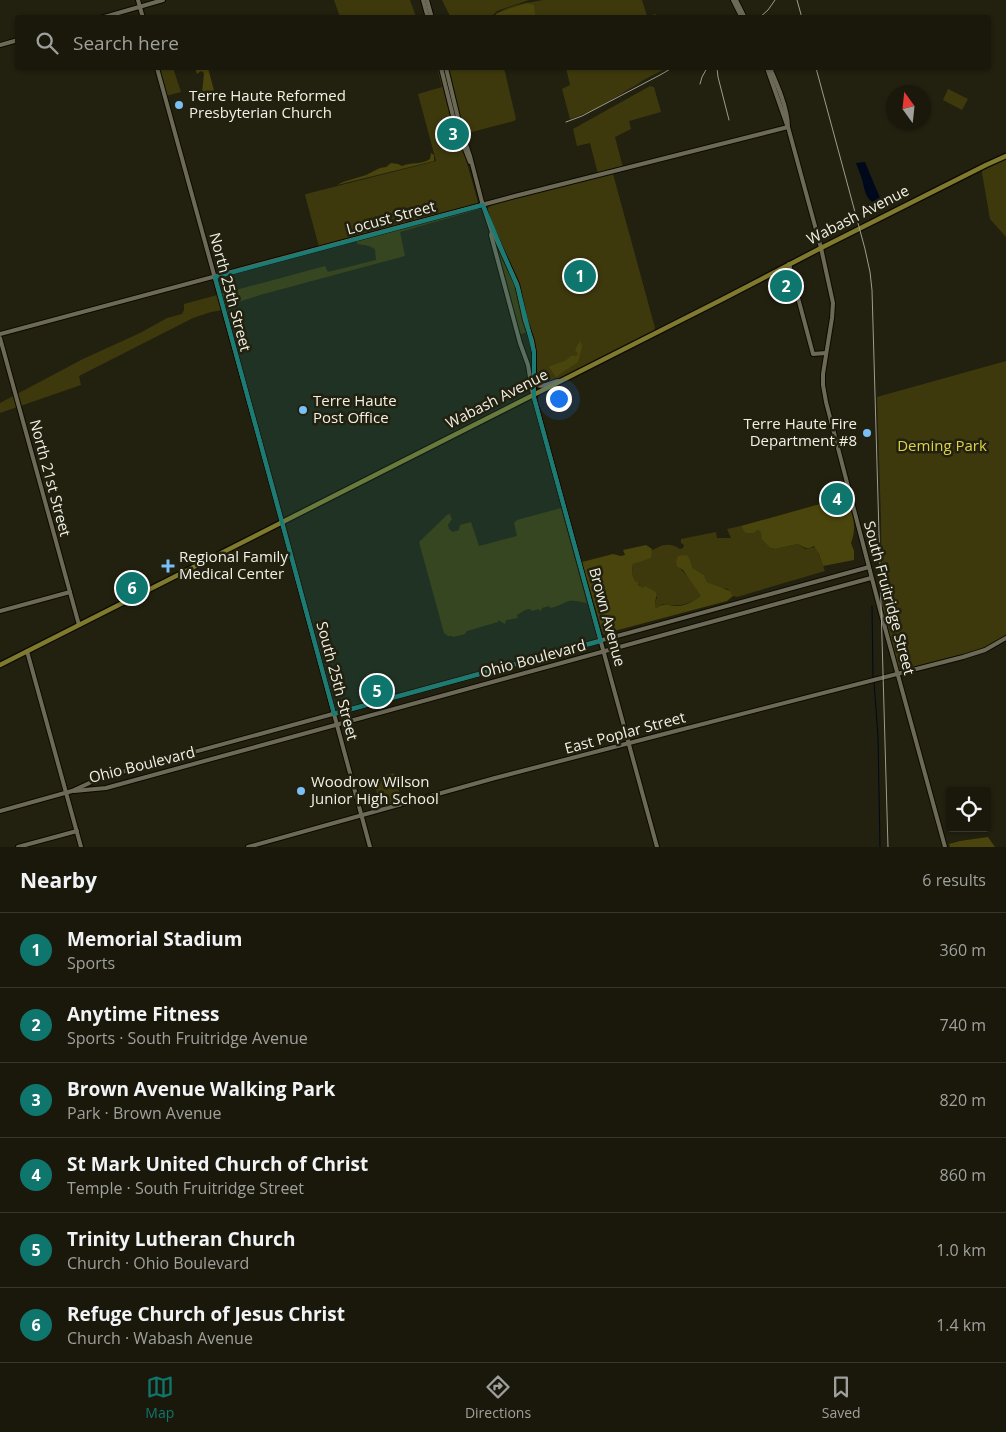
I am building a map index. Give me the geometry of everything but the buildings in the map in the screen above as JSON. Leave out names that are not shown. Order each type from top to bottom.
[{"type":"main road","name":"Wabash Avenue","points":[[0,665],[724,299],[789,264],[1006,156]]},
{"type":"street","points":[[138,0],[142,15]]},
{"type":"street","points":[[112,15],[163,0]]},
{"type":"street","points":[[423,0],[427,15]]},
{"type":"street","points":[[427,0],[431,15]]},
{"type":"street","points":[[734,0],[742,15]]},
{"type":"street","points":[[0,45],[15,41]]},
{"type":"street","name":"North 25th Street","points":[[158,70],[282,522]]},
{"type":"street","points":[[443,70],[448,84]]},
{"type":"street","points":[[446,70],[448,84]]},
{"type":"street","name":"South Fruitridge Street","points":[[769,70],[788,127],[821,248],[833,303],[822,385],[871,578],[945,847]]},
{"type":"street","name":"Brown Avenue","points":[[448,84],[462,137],[470,156],[492,232],[514,275],[518,288],[525,320],[533,344],[534,394]]},
{"type":"street","name":"Locust Street","points":[[0,336],[483,205],[788,127]]},
{"type":"street","name":"Brown Avenue","points":[[492,232],[491,235],[520,343],[528,364],[532,390],[657,847]]},
{"type":"street","points":[[789,264],[813,354],[826,353]]},
{"type":"street","name":"North 21st Street","points":[[0,336],[79,625]]},
{"type":"street","points":[[534,382],[540,387],[561,380]]},
{"type":"street","name":"South 25th Street","points":[[282,522],[370,847]]},
{"type":"street","name":"Ohio Boulevard","points":[[72,792],[103,777],[869,567]]},
{"type":"street","name":"Ohio Boulevard","points":[[72,792],[106,788],[871,578]]},
{"type":"street","points":[[0,611],[70,592]]},
{"type":"street","name":"East Poplar Street","points":[[248,847],[496,778],[898,675],[981,652],[1006,638]]},
{"type":"street","points":[[27,651],[81,847]]},
{"type":"street","points":[[0,811],[72,792]]},
{"type":"street","points":[[18,847],[77,831]]},
{"type":"highlighted area","points":[[483,205],[518,288],[534,352],[534,398],[601,641],[334,714],[215,277]]},
{"type":"green space","points":[[334,0],[410,0],[415,15],[339,15]]},
{"type":"green space","points":[[442,0],[529,0],[497,11],[493,15],[450,15]]},
{"type":"green space","points":[[543,0],[642,0],[647,15],[496,15],[510,7]]},
{"type":"green space","points":[[158,70],[174,70],[181,92],[166,96]]},
{"type":"green space","points":[[438,70],[441,70],[477,204],[319,247],[305,195],[436,161],[418,94],[442,87]]},
{"type":"green space","points":[[448,70],[504,70],[516,119],[468,133],[464,132]]},
{"type":"green space","points":[[566,70],[663,70],[596,108],[570,119],[562,89],[570,85]]},
{"type":"green space","points":[[650,86],[654,87],[661,112],[629,121],[631,129],[615,137],[623,168],[598,174],[590,143],[577,146],[573,129]]},
{"type":"green space","points":[[948,89],[968,99],[962,110],[943,100]]},
{"type":"green space","points":[[1006,157],[1006,237],[990,219],[981,167]]},
{"type":"green space","points":[[613,174],[655,328],[559,378],[539,385],[534,381],[535,356],[521,295],[499,244],[487,209],[490,206],[517,197]]},
{"type":"green space","points":[[480,209],[400,232],[405,256],[260,295],[226,306],[224,310],[193,318],[79,376],[81,385],[0,413],[0,403],[83,359],[140,333],[167,318],[182,314],[184,304],[325,266],[328,272],[376,260],[375,249],[358,244],[356,241]]},
{"type":"green space","points":[[492,234],[516,283],[527,332],[519,335]]},
{"type":"green space","name":"Deming Park","points":[[1006,361],[1006,638],[985,650],[898,675],[882,617],[877,397]]},
{"type":"green space","points":[[561,508],[587,603],[571,601],[552,608],[549,606],[542,608],[540,612],[539,609],[525,610],[517,615],[518,618],[506,620],[505,624],[498,620],[498,622],[453,637],[444,633],[419,542],[450,514],[452,520],[448,524],[449,529],[453,532],[459,530],[460,525],[471,522],[479,546],[517,536],[514,523],[517,520]]},
{"type":"green space","points":[[741,526],[743,530],[754,533],[758,530],[762,532],[762,540],[770,548],[775,549],[798,544],[805,549],[816,547],[825,571],[737,597],[733,596],[728,589],[720,588],[707,582],[704,575],[693,568],[690,560],[677,567],[687,576],[702,596],[683,604],[663,604],[656,608],[657,597],[642,588],[633,576],[633,564],[661,546],[667,545],[680,549],[684,545],[681,543],[681,539],[716,532],[717,538],[731,538],[727,529]]},
{"type":"green space","points":[[394,773],[402,801],[381,807],[373,779]]},
{"type":"shaded area","points":[[527,3],[534,5],[535,15],[496,15]]},
{"type":"shaded area","points":[[196,70],[209,70],[215,94],[207,102],[205,102],[207,94],[203,95],[202,93],[204,73],[201,71],[197,74]]},
{"type":"shaded area","points":[[431,153],[434,155],[434,161],[337,185],[386,167],[391,163],[402,166],[424,162],[430,159]]},
{"type":"shaded area","points":[[581,341],[582,347],[578,362],[556,377],[549,367],[565,361],[571,356],[576,356],[578,354],[575,350]]},
{"type":"shaded area","points":[[849,502],[854,522],[851,543],[854,551],[854,560],[823,566],[814,546],[806,548],[798,544],[775,549],[770,548],[762,540],[761,532],[758,530],[754,533],[746,533],[741,526],[820,504],[833,507]]},
{"type":"shaded area","points":[[646,545],[652,549],[651,558],[633,564],[632,573],[638,585],[643,588],[645,586],[656,592],[656,608],[666,605],[682,605],[701,596],[683,570],[677,567],[676,561],[678,556],[687,555],[693,568],[704,575],[707,582],[730,591],[733,596],[727,601],[603,634],[582,562],[613,554],[625,555],[623,550]]},
{"type":"shaded area","points":[[988,837],[995,847],[950,847],[949,844],[960,841]]},
{"type":"water","points":[[865,162],[880,198],[879,204],[871,201],[865,191],[856,163]]},
{"type":"waterway","points":[[872,606],[873,678]]},
{"type":"waterway","points":[[874,682],[878,737],[880,847]]},
{"type":"railway","points":[[762,15],[775,0]]},
{"type":"railway","points":[[797,0],[801,15]]},
{"type":"railway","points":[[566,122],[582,116],[669,70]]},
{"type":"railway","points":[[700,84],[706,70]]},
{"type":"railway","points":[[717,70],[729,120]]},
{"type":"railway","points":[[817,70],[865,249],[872,290],[888,847]]},
{"type":"place","name":"Terre Haute Reformed Presbyterian Church","points":[[179,105]]},
{"type":"place","name":"Brown Avenue Walking Park","points":[[453,134]]},
{"type":"place","name":"Memorial Stadium","points":[[580,276]]},
{"type":"place","name":"Anytime Fitness","points":[[786,286]]},
{"type":"place","name":"Terre Haute Post Office","points":[[303,410]]},
{"type":"place","name":"Terre Haute Fire Department #8","points":[[867,433]]},
{"type":"place","name":"St Mark United Church of Christ","points":[[837,499]]},
{"type":"place","name":"Regional Family Medical Center","points":[[168,566]]},
{"type":"place","name":"Refuge Church of Jesus Christ","points":[[132,588]]},
{"type":"place","name":"Trinity Lutheran Church","points":[[377,691]]},
{"type":"place","name":"Woodrow Wilson Junior High School","points":[[301,791]]}]
